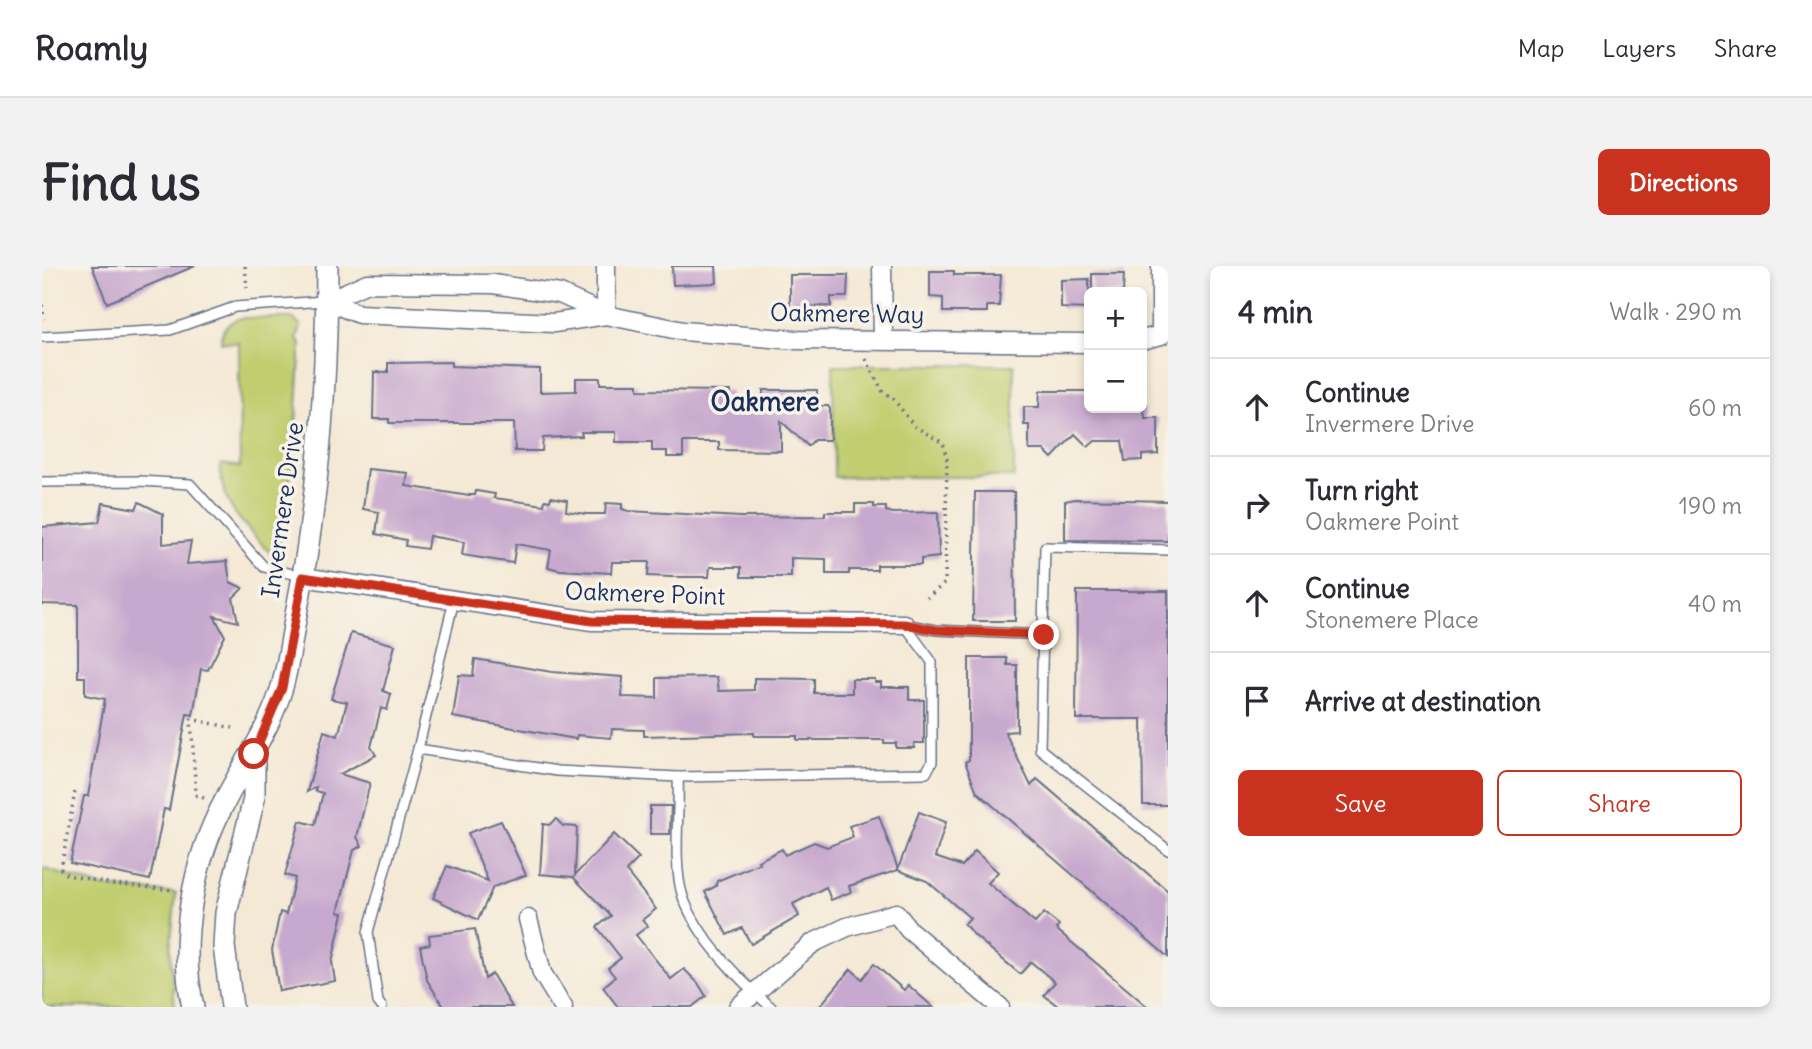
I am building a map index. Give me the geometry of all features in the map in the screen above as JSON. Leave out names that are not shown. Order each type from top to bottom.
[{"type":"street","name":"Invermere Drive","points":[[193,1007],[188,986],[188,926],[200,864],[224,802],[254,754],[282,688],[303,577],[320,448],[328,340],[327,266]]},
{"type":"street","points":[[606,266],[606,315]]},
{"type":"street","points":[[882,266],[883,339]]},
{"type":"street","points":[[1147,339],[1161,335],[1161,266]]},
{"type":"street","name":"Oakmere Way","points":[[327,301],[367,283],[493,284],[560,294],[606,315],[683,331],[797,340],[1084,343]]},
{"type":"street","name":"Oakmere Way","points":[[327,301],[359,314],[554,323],[606,315]]},
{"type":"street","name":"Oakmere Point","points":[[303,577],[592,621],[904,624]]},
{"type":"street","name":"Invermere Drive","points":[[232,1007],[224,946],[226,913],[254,799],[254,754]]},
{"type":"street","points":[[738,1007],[813,943],[847,928],[896,913],[909,930],[1000,1007]]},
{"type":"street","points":[[528,919],[542,973],[563,1007]]},
{"type":"lane","points":[[42,337],[170,330],[235,307],[327,301]]},
{"type":"lane","points":[[42,482],[139,481],[190,484],[264,567],[303,577]]},
{"type":"lane","points":[[1168,550],[1045,547],[1040,750],[1168,850]]},
{"type":"lane","points":[[382,1007],[378,1002],[368,932],[418,749],[454,600]]},
{"type":"lane","points":[[904,624],[936,630],[1044,635]]},
{"type":"lane","points":[[418,749],[557,771],[678,777],[926,773],[932,762],[932,662],[904,624]]},
{"type":"lane","points":[[678,777],[679,858],[683,896],[706,938],[754,993],[771,1007]]},
{"type":"path","points":[[245,266],[247,288]]},
{"type":"path","points":[[42,305],[44,319]]},
{"type":"path","points":[[866,358],[883,393],[892,397],[915,426],[943,443],[947,460],[945,583],[927,597]]},
{"type":"path","points":[[208,799],[196,795],[191,719],[233,728]]},
{"type":"path","points":[[75,792],[61,869],[67,875],[113,884],[179,890]]},
{"type":"green space","points":[[241,318],[292,318],[301,325],[297,339],[301,344],[294,444],[279,554],[272,555],[236,514],[224,492],[221,479],[221,464],[240,467],[239,343],[221,342],[221,337],[226,326]]},
{"type":"green space","points":[[833,365],[1014,365],[1014,477],[834,477]]},
{"type":"green space","points":[[42,868],[102,887],[176,893],[170,950],[175,1007],[42,1007]]},
{"type":"building","points":[[92,266],[195,266],[107,303]]},
{"type":"building","points":[[672,266],[716,266],[717,283],[673,285]]},
{"type":"building","points":[[930,271],[954,271],[954,275],[1001,275],[999,306],[987,306],[987,312],[943,312],[943,298],[930,297]]},
{"type":"building","points":[[1092,274],[1124,274],[1123,287],[1092,287]]},
{"type":"building","points":[[790,275],[848,275],[847,297],[831,297],[831,306],[790,307]]},
{"type":"building","points":[[1089,279],[1089,287],[1084,287],[1084,309],[1061,308],[1061,280]]},
{"type":"building","points":[[451,362],[451,366],[540,369],[540,392],[576,391],[576,378],[600,378],[600,384],[638,384],[638,390],[730,391],[730,403],[763,402],[763,390],[817,390],[817,406],[828,406],[830,409],[830,440],[814,440],[808,446],[781,421],[781,451],[719,450],[719,442],[683,442],[683,457],[667,457],[667,451],[652,451],[652,442],[616,442],[616,432],[581,432],[582,436],[543,438],[542,451],[515,451],[514,423],[389,423],[389,419],[373,419],[374,372],[388,372],[388,363]]},
{"type":"building","points":[[1040,391],[1084,391],[1084,413],[1144,413],[1145,418],[1158,418],[1158,454],[1142,455],[1142,460],[1125,461],[1122,441],[1095,441],[1088,447],[1075,434],[1052,458],[1044,450],[1029,450],[1029,425],[1024,425],[1024,407],[1039,407]]},
{"type":"building","points":[[368,469],[408,473],[406,486],[463,495],[475,495],[476,491],[495,494],[494,498],[544,505],[545,500],[550,501],[551,497],[567,500],[566,511],[586,514],[605,514],[606,503],[622,504],[622,509],[628,511],[741,517],[825,516],[825,512],[855,512],[855,504],[874,504],[874,507],[886,507],[886,511],[893,513],[938,512],[939,557],[921,559],[921,565],[877,565],[877,570],[849,570],[849,574],[826,574],[826,559],[791,558],[791,577],[741,577],[741,567],[710,567],[709,577],[671,577],[648,576],[649,562],[612,562],[611,573],[560,570],[548,567],[551,550],[516,544],[513,563],[462,555],[464,542],[429,536],[427,549],[405,546],[406,540],[376,534],[379,512],[363,509]]},
{"type":"building","points":[[975,492],[1014,492],[1015,621],[973,621]]},
{"type":"building","points":[[1065,501],[1168,501],[1168,541],[1065,540]]},
{"type":"building","points":[[139,502],[163,514],[163,544],[191,541],[187,564],[227,561],[230,582],[243,588],[233,598],[238,622],[214,616],[225,636],[208,670],[201,669],[193,715],[187,714],[169,810],[164,809],[150,880],[70,863],[84,796],[88,796],[105,699],[85,695],[85,677],[78,677],[78,605],[42,604],[42,527],[99,522],[103,503],[136,509]]},
{"type":"building","points":[[1077,591],[1168,591],[1168,805],[1143,805],[1142,719],[1076,719]]},
{"type":"building","points":[[351,633],[395,645],[383,691],[391,694],[387,710],[381,708],[371,747],[376,755],[340,774],[370,783],[357,837],[362,846],[354,850],[338,912],[343,913],[332,962],[335,981],[279,991],[272,950],[280,912],[286,914],[295,878],[285,875],[300,821],[315,825],[323,793],[315,791],[316,787],[307,792],[324,731],[338,736],[347,702],[331,699]]},
{"type":"building","points":[[969,658],[1007,658],[1007,665],[1017,665],[1017,731],[1005,732],[1031,786],[1037,779],[1168,891],[1168,957],[977,792],[965,762],[969,760]]},
{"type":"building","points":[[475,659],[552,672],[623,677],[622,697],[657,698],[657,678],[717,677],[719,691],[754,690],[754,678],[814,679],[814,693],[852,693],[852,679],[875,679],[875,682],[881,682],[881,687],[909,687],[909,700],[924,700],[924,743],[914,743],[914,748],[896,748],[896,743],[884,743],[884,740],[797,740],[797,736],[754,736],[754,733],[644,736],[644,730],[612,729],[611,738],[577,735],[576,739],[453,717],[459,675],[473,676]]},
{"type":"building","points":[[650,806],[671,806],[670,834],[650,834]]},
{"type":"building","points":[[919,812],[946,822],[935,857],[962,866],[975,851],[998,872],[988,883],[1035,923],[1044,913],[1059,925],[1056,929],[1148,1007],[1059,1007],[1044,995],[1055,982],[1031,962],[1020,974],[975,936],[964,924],[970,918],[927,881],[898,870],[849,886],[851,892],[831,900],[826,887],[793,904],[799,916],[751,944],[742,928],[727,935],[705,892],[716,886],[717,881],[760,863],[758,861],[782,849],[785,855],[814,842],[827,847],[853,837],[849,826],[879,816],[898,869]]},
{"type":"building","points":[[556,819],[563,826],[577,827],[575,875],[614,834],[639,858],[626,871],[656,909],[642,920],[648,926],[636,935],[671,979],[684,969],[698,983],[706,996],[692,1007],[618,1007],[603,987],[615,977],[608,968],[621,958],[597,927],[611,916],[573,877],[540,874],[543,824],[549,825]]},
{"type":"building","points":[[501,821],[526,875],[493,887],[478,920],[433,898],[447,866],[488,881],[468,833]]},
{"type":"building","points":[[475,929],[485,979],[492,974],[512,1007],[444,1007],[427,980],[420,946],[430,944],[429,935]]},
{"type":"building","points":[[874,964],[904,990],[908,985],[933,1007],[819,1007],[851,969],[862,979]]},
{"type":"district","name":"Oakmere","points":[[765,402]]},
{"type":"route","points":[[254,754],[282,688],[303,577],[592,621],[904,624],[936,630],[1044,635]]}]
